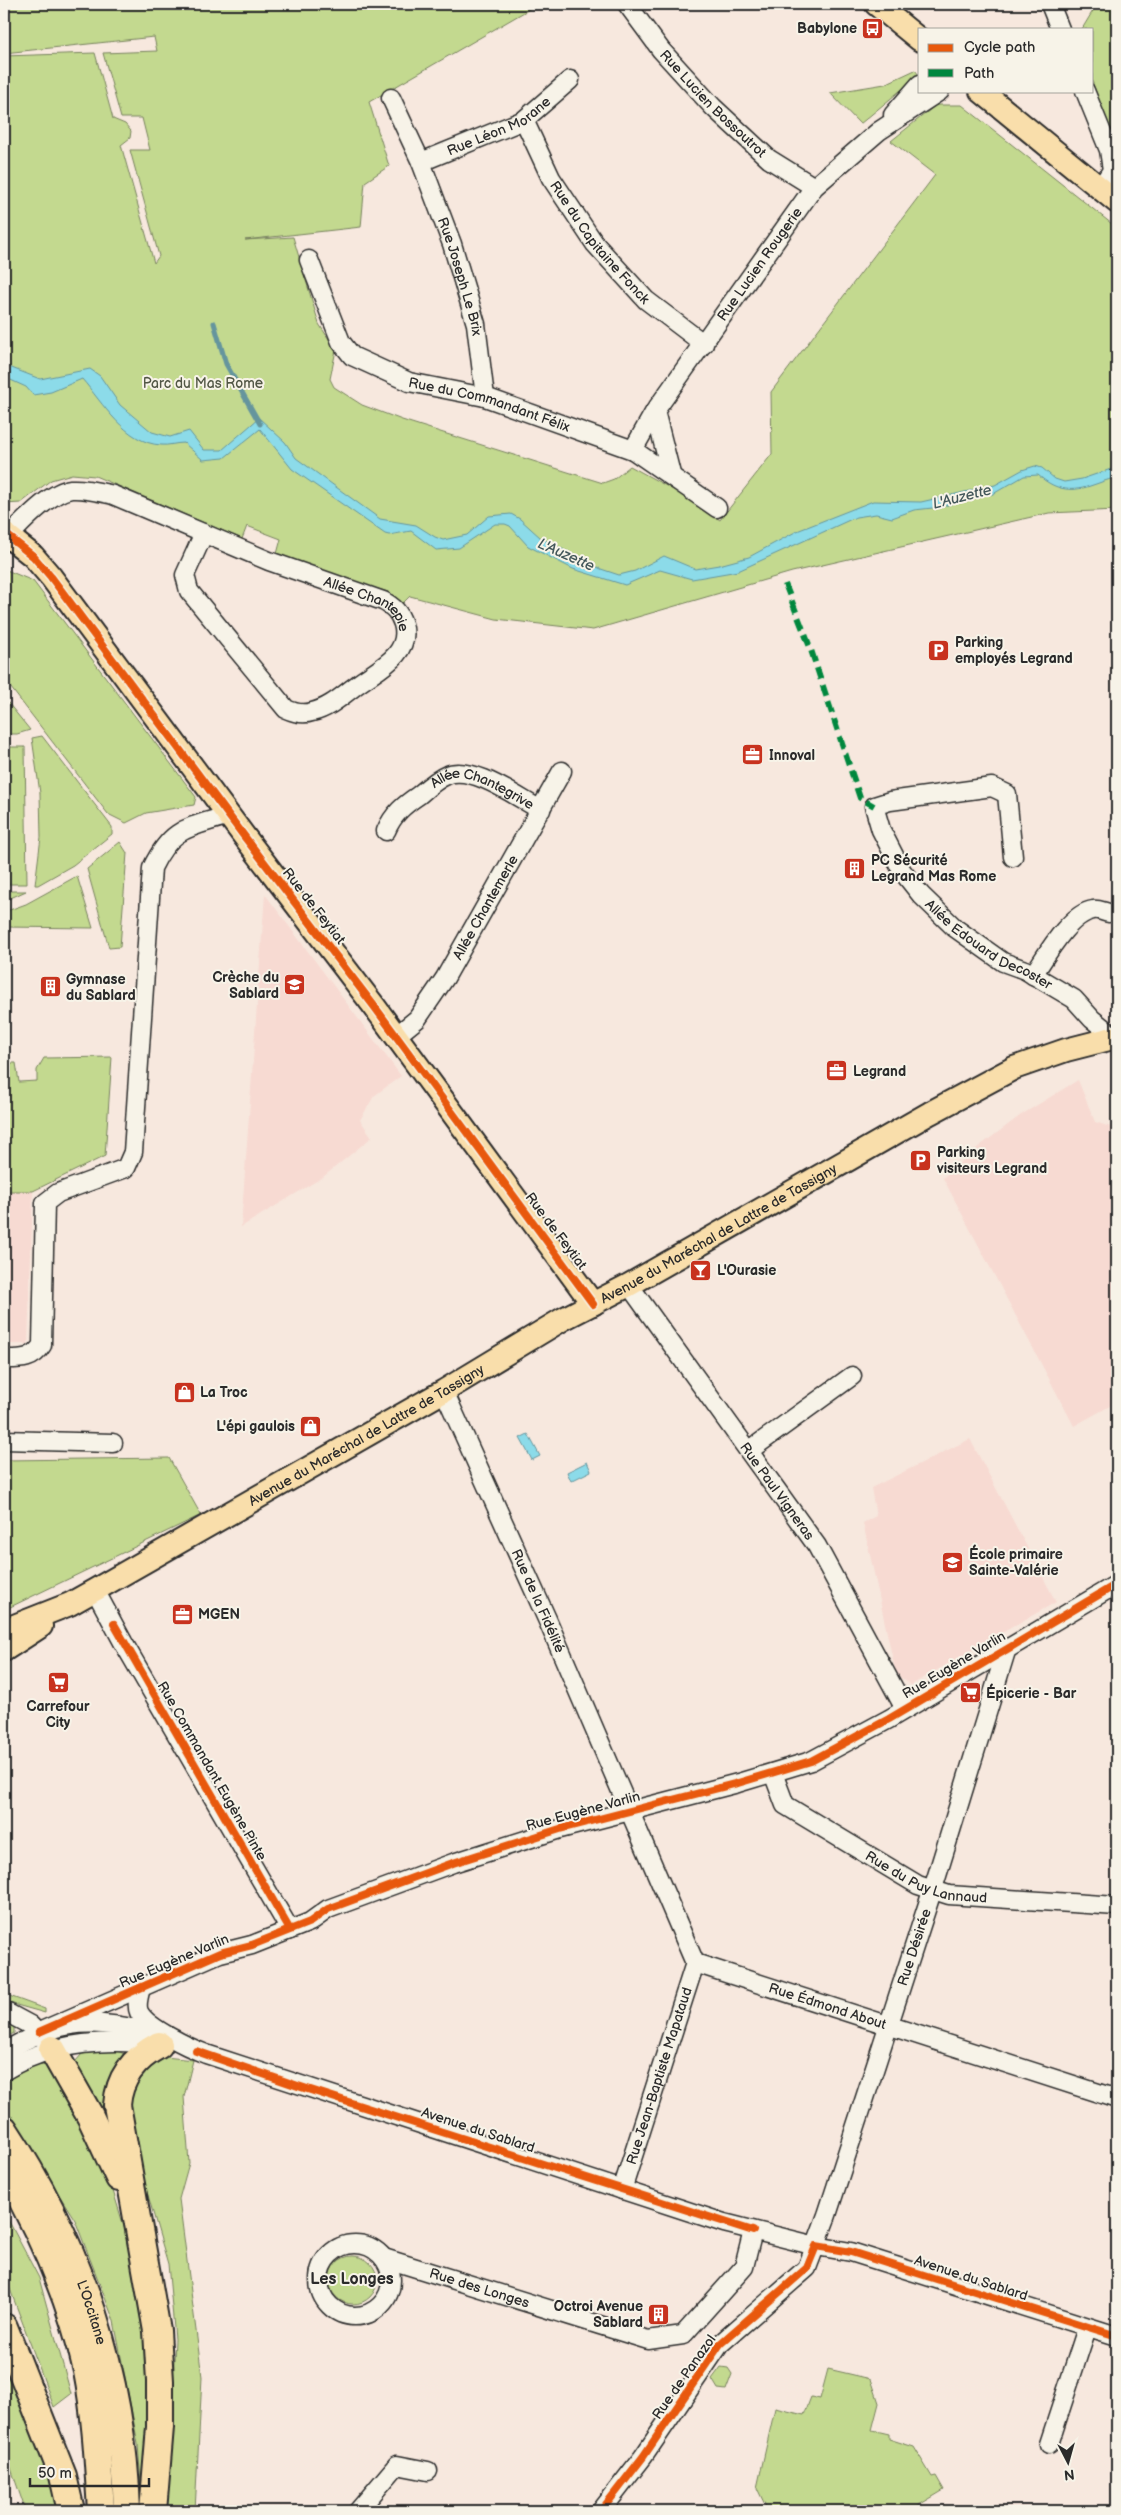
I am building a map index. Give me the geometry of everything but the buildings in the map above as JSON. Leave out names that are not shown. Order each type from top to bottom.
[{"type":"highway","points":[[153,2511],[160,2427],[157,2331],[117,2105],[122,2079],[131,2067],[163,2040]]},
{"type":"highway","points":[[46,2041],[105,2146],[130,2209],[143,2253]]},
{"type":"highway","name":"L'Occitane","points":[[4,2129],[26,2162],[56,2219],[77,2267],[92,2311],[116,2408],[122,2447],[127,2511]]},
{"type":"highway","name":"L'Occitane","points":[[4,2167],[28,2210],[50,2259],[75,2329],[86,2371],[96,2431],[101,2511]]},
{"type":"highway","points":[[4,2327],[63,2476],[71,2511]]},
{"type":"main road","points":[[878,4],[918,38]]},
{"type":"main road","points":[[982,92],[1108,195]]},
{"type":"main road","name":"Rue de Feytiat","points":[[6,534],[33,556],[51,577],[396,1036],[594,1304]]},
{"type":"main road","name":"Avenue du Maréchal de Lattre de Tassigny","points":[[4,1650],[70,1604],[444,1391],[563,1319],[629,1285],[888,1136],[1014,1068],[1066,1050],[1116,1038]]},
{"type":"main road","name":"Avenue du Maréchal de Lattre de Tassigny","points":[[4,1630],[70,1604]]},
{"type":"street","name":"Rue Lucien Bossoutrot","points":[[627,4],[661,50],[713,107],[769,159],[814,187]]},
{"type":"street","name":"Rue Léon Morane","points":[[421,162],[524,120],[570,80]]},
{"type":"street","name":"Rue Lucien Rougerie","points":[[633,450],[655,411],[814,187],[879,130],[918,86]]},
{"type":"street","name":"Rue Lucien Rougerie","points":[[879,130],[938,92]]},
{"type":"street","points":[[1085,92],[1109,150],[1112,170],[1108,195]]},
{"type":"street","name":"Rue Joseph Le Brix","points":[[391,98],[421,162],[452,244],[476,324],[485,397]]},
{"type":"street","name":"Rue du Capitaine Fonck","points":[[524,120],[551,178],[594,244],[646,300],[704,344]]},
{"type":"street","name":"Rue du Commandant Félix","points":[[309,260],[341,342],[352,356],[409,382],[485,397],[633,450],[671,474],[717,508]]},
{"type":"street","points":[[655,411],[671,474]]},
{"type":"street","name":"Allée Chantepie","points":[[6,534],[44,503],[69,489],[113,495],[204,533],[269,561],[392,606],[400,616],[404,628],[404,641],[401,649],[386,664],[324,708],[302,714],[286,709],[189,591],[185,575],[204,533]]},
{"type":"street","name":"Allée Chantemerle","points":[[396,1036],[417,1019],[445,978],[562,771]]},
{"type":"street","name":"Allée Chantegrive","points":[[386,831],[395,813],[407,803],[448,774],[462,772],[476,775],[541,810]]},
{"type":"street","name":"Allée Edouard Decoster","points":[[1013,857],[1007,794],[992,787],[890,800],[874,806],[881,830],[902,871],[921,895],[978,946],[1003,962],[1074,999],[1092,1019],[1116,1038]]},
{"type":"street","points":[[4,1359],[30,1357],[36,1354],[42,1345],[44,1330],[45,1203],[58,1193],[126,1168],[131,1157],[152,868],[161,848],[179,831],[229,815]]},
{"type":"street","points":[[1033,976],[1072,922],[1083,913],[1096,910],[1108,913]]},
{"type":"street","name":"Rue Paul Vigneras","points":[[629,1285],[750,1450],[817,1546],[905,1709]]},
{"type":"street","points":[[750,1450],[852,1376]]},
{"type":"street","name":"Rue de la Fidélité","points":[[444,1391],[543,1610],[629,1812]]},
{"type":"street","points":[[4,1440],[113,1443]]},
{"type":"street","name":"Rue Eugène Varlin","points":[[46,2041],[141,1988],[220,1953],[252,1945],[310,1922],[328,1909],[454,1862],[560,1829],[773,1773],[811,1761],[905,1709],[1117,1584]]},
{"type":"street","name":"Rue Commandant Eugène Pinte","points":[[95,1590],[290,1930]]},
{"type":"street","name":"Rue Désirée","points":[[816,2246],[932,1891],[1007,1648]]},
{"type":"street","name":"Rue du Puy Lannaud","points":[[773,1773],[785,1805],[918,1886],[949,1895],[1117,1906]]},
{"type":"street","points":[[629,1812],[695,1963]]},
{"type":"street","name":"Rue Édmond About","points":[[695,1963],[1117,2099]]},
{"type":"street","name":"Rue Jean-Baptiste Mapataud","points":[[622,2190],[695,1963]]},
{"type":"street","name":"Avenue du Sablard","points":[[141,1988],[139,2012],[163,2040]]},
{"type":"street","points":[[4,2011],[46,2041]]},
{"type":"street","name":"Avenue du Sablard","points":[[4,2052],[46,2041],[163,2040],[753,2231],[851,2252],[1117,2336]]},
{"type":"street","name":"Avenue du Sablard","points":[[4,2071],[24,2059],[46,2041]]},
{"type":"street","name":"Rue des Longes","points":[[384,2258],[390,2268],[392,2281],[386,2298],[374,2312],[362,2316],[350,2316],[338,2312],[328,2304],[321,2294],[319,2283],[320,2271],[324,2260],[332,2252],[348,2245],[365,2245],[376,2250],[384,2258],[648,2340],[683,2335],[744,2267],[753,2231]]},
{"type":"street","name":"Rue de Panazol","points":[[602,2511],[643,2457],[720,2344],[807,2268],[816,2246]]},
{"type":"street","points":[[1049,2444],[1087,2328]]},
{"type":"street","points":[[358,2511],[397,2465],[428,2471]]},
{"type":"shaded area","name":"Crèche du Sablard","points":[[265,894],[401,1076],[374,1096],[360,1120],[372,1137],[323,1177],[241,1227]]},
{"type":"shaded area","points":[[1078,1080],[1095,1122],[1117,1129],[1117,1402],[1074,1426],[943,1178],[973,1151],[1021,1115]]},
{"type":"shaded area","points":[[4,1191],[33,1191],[28,1344],[4,1344]]},
{"type":"shaded area","name":"École primaire Sainte-Valérie","points":[[970,1439],[1056,1602],[911,1685],[896,1674],[863,1523],[876,1516],[871,1488]]},
{"type":"green space","name":"Parc du Mas Rome","points":[[4,4],[538,4],[369,102],[389,166],[365,182],[361,227],[245,240],[293,237],[319,324],[336,350],[330,379],[334,387],[362,405],[402,420],[603,483],[614,479],[630,466],[692,500],[720,520],[772,454],[771,392],[935,175],[891,141],[936,105],[962,105],[1117,228],[1117,284],[1114,287],[1117,298],[1117,510],[1049,513],[792,572],[593,630],[496,619],[410,596],[403,603],[388,592],[332,575],[277,554],[281,539],[247,526],[242,539],[95,476],[72,474],[51,480],[21,503],[4,504],[4,56],[95,53],[113,119],[125,124],[131,131],[130,138],[121,145],[154,263],[159,256],[130,150],[150,150],[142,118],[121,118],[103,53],[157,51],[154,37],[4,53]]},
{"type":"green space","points":[[1097,4],[1117,4],[1117,148],[1094,86],[1094,28],[1083,28]]},
{"type":"green space","points":[[915,70],[918,74],[918,76],[860,124],[830,93],[885,84]]},
{"type":"green space","points":[[4,569],[33,581],[196,797],[194,805],[146,813],[126,823],[108,814],[4,679]]},
{"type":"green space","points":[[4,698],[30,730],[17,734],[4,734]]},
{"type":"green space","points":[[42,736],[112,827],[112,834],[73,865],[35,885],[41,837],[40,793],[32,738]]},
{"type":"green space","points":[[4,747],[25,747],[27,884],[4,884]]},
{"type":"green space","points":[[120,842],[127,853],[120,947],[109,948],[87,869]]},
{"type":"green space","points":[[77,876],[93,928],[4,927],[4,912],[26,904]]},
{"type":"green space","points":[[4,891],[26,891],[4,901]]},
{"type":"green space","points":[[112,1057],[105,1156],[33,1191],[4,1191],[4,1063],[16,1063],[19,1082],[37,1081],[37,1070],[44,1058]]},
{"type":"green space","points":[[169,1458],[201,1515],[4,1610],[4,1460]]},
{"type":"green space","points":[[4,1994],[45,2009],[45,2013],[6,2002],[4,2001]]},
{"type":"green space","points":[[4,2020],[14,2026],[14,2033],[4,2038]]},
{"type":"green space","points":[[114,2049],[128,2056],[122,2160],[75,2062],[82,2054]]},
{"type":"green space","points":[[165,2057],[193,2060],[184,2097],[189,2163],[179,2199],[202,2377],[195,2511],[162,2511],[171,2428],[175,2339],[168,2264],[140,2168],[125,2080],[138,2066]]},
{"type":"green space","points":[[45,2064],[61,2082],[106,2168],[132,2253],[148,2342],[150,2416],[142,2498],[138,2444],[114,2321],[75,2220],[4,2108],[4,2083],[32,2065]]},
{"type":"green space","points":[[4,2212],[39,2278],[71,2394],[54,2407],[4,2273]]},
{"type":"green space","points":[[348,2256],[358,2256],[367,2260],[373,2266],[376,2271],[376,2289],[367,2300],[358,2304],[348,2304],[339,2300],[333,2294],[329,2285],[329,2275],[333,2266],[339,2260]]},
{"type":"green space","points":[[4,2363],[51,2479],[59,2511],[4,2511],[4,2508],[25,2509],[4,2448]]},
{"type":"green space","points":[[721,2367],[728,2368],[732,2374],[726,2390],[718,2389],[712,2379]]},
{"type":"green space","points":[[828,2369],[871,2379],[879,2403],[872,2430],[889,2434],[889,2439],[914,2447],[932,2477],[936,2476],[944,2490],[919,2505],[922,2511],[768,2511],[757,2488],[775,2408],[804,2415],[811,2397],[820,2399]]},
{"type":"water","name":"L'Auzette","points":[[4,365],[40,379],[90,369],[100,376],[120,405],[152,432],[170,437],[189,431],[204,450],[222,450],[259,418],[285,442],[296,458],[380,519],[416,525],[443,540],[467,535],[489,516],[511,514],[520,519],[541,538],[601,569],[619,575],[635,571],[664,556],[695,569],[719,565],[749,557],[797,531],[873,501],[921,502],[995,485],[1022,470],[1035,466],[1042,468],[1055,479],[1064,482],[1082,479],[1117,467],[1117,478],[1082,488],[1069,489],[1050,484],[1038,475],[1024,476],[993,494],[975,495],[942,507],[914,510],[892,518],[876,514],[856,517],[738,571],[692,579],[660,570],[625,585],[573,569],[528,546],[510,526],[505,524],[495,524],[459,548],[436,550],[411,531],[385,534],[292,469],[260,429],[224,458],[203,460],[184,443],[161,445],[148,443],[136,437],[116,420],[82,379],[51,392],[33,395],[26,387],[4,377]]},
{"type":"water","points":[[528,1434],[540,1456],[532,1460],[520,1438]]},
{"type":"water","points":[[587,1462],[591,1471],[571,1481],[567,1472]]},
{"type":"waterway","points":[[214,323],[226,364],[260,424]]},
{"type":"marked path","points":[[785,584],[810,647],[860,798],[874,806]]},
{"type":"cycle path","points":[[4,533],[33,556],[51,577],[244,836],[374,1006],[593,1304]]},
{"type":"cycle path","points":[[39,2032],[220,1953],[252,1945],[310,1922],[328,1909],[453,1863],[560,1829],[738,1783],[811,1761],[889,1719],[1117,1584]]},
{"type":"cycle path","points":[[114,1624],[290,1930]]},
{"type":"cycle path","points":[[196,2051],[298,2086],[753,2231]]},
{"type":"cycle path","points":[[601,2511],[643,2457],[720,2344],[807,2268],[816,2246],[851,2252],[1117,2336]]},
{"type":"place","name":"Babylone","points":[[873,28]]},
{"type":"place","name":"Parking employés Legrand","points":[[939,650]]},
{"type":"place","name":"Innoval","points":[[753,755]]},
{"type":"place","name":"PC Sécurité Legrand Mas Rome","points":[[855,868]]},
{"type":"place","name":"Crèche du Sablard","points":[[295,985]]},
{"type":"place","name":"Gymnase du Sablard","points":[[50,987]]},
{"type":"place","name":"Legrand","points":[[837,1071]]},
{"type":"place","name":"Parking visiteurs Legrand","points":[[921,1160]]},
{"type":"place","name":"L'Ourasie","points":[[701,1270]]},
{"type":"place","name":"La Troc","points":[[184,1392]]},
{"type":"place","name":"L'épi gaulois","points":[[311,1426]]},
{"type":"place","name":"École primaire Sainte-Valérie","points":[[953,1562]]},
{"type":"place","name":"MGEN","points":[[182,1614]]},
{"type":"place","name":"Carrefour City","points":[[58,1683]]},
{"type":"place","name":"Épicerie - Bar","points":[[970,1693]]},
{"type":"place","name":"Octroi Avenue Sablard","points":[[659,2314]]},
{"type":"district","name":"Les Longes","points":[[352,2279]]}]
